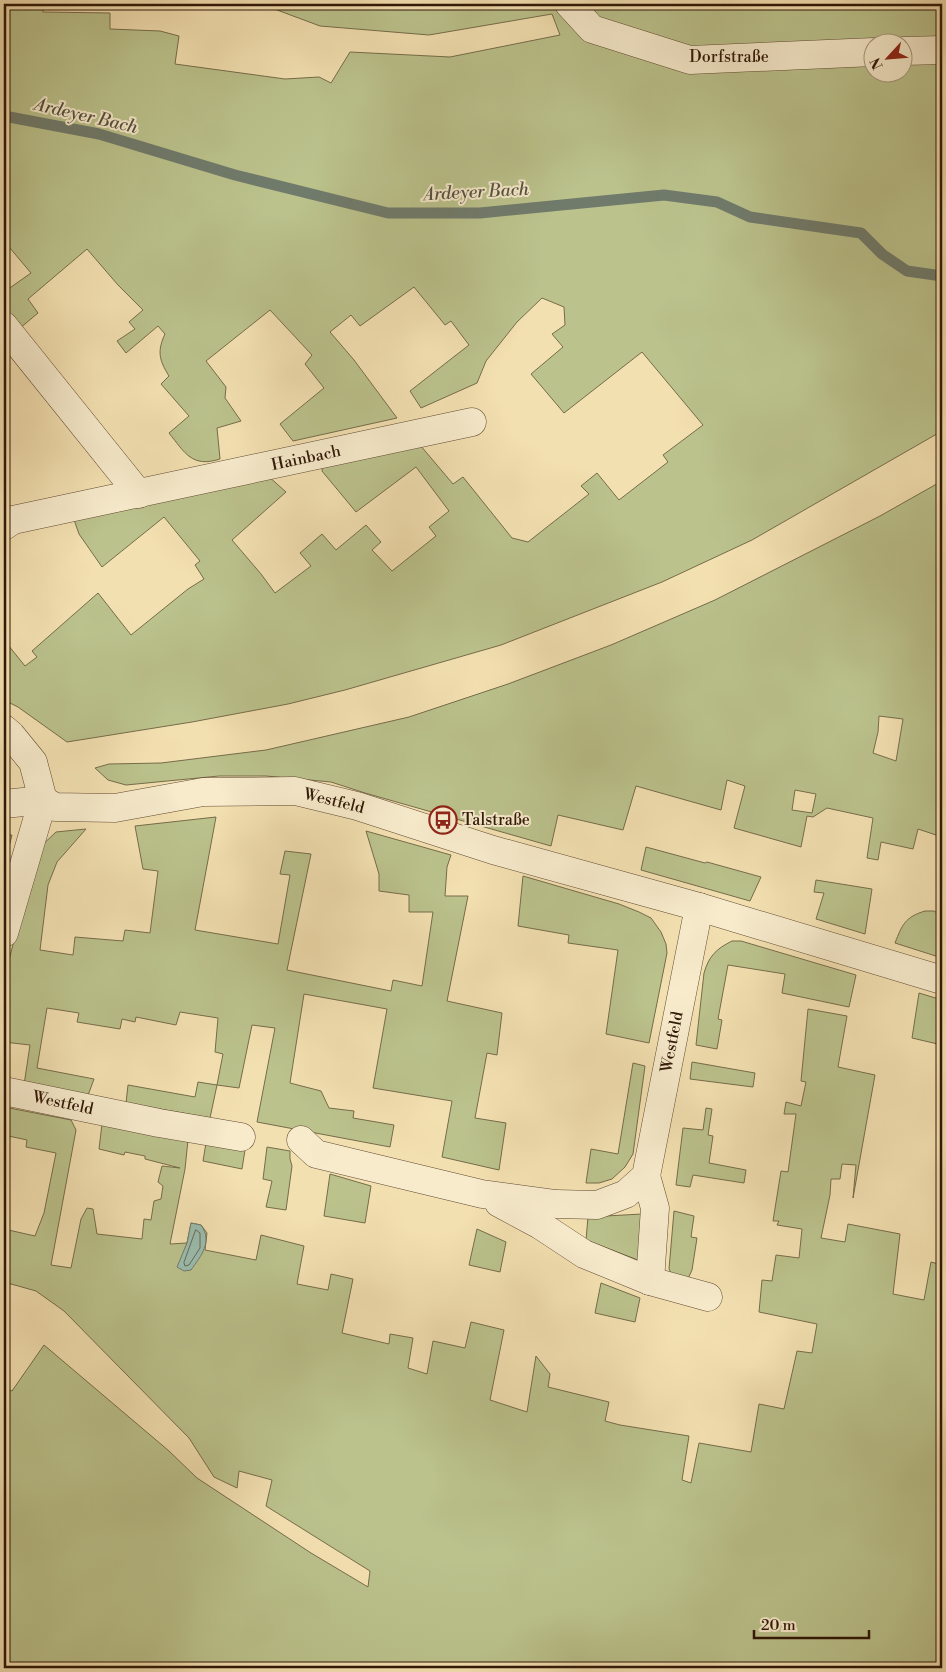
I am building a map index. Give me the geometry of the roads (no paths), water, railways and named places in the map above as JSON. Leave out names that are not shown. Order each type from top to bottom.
[{"type":"street","name":"Dorfstraße","points":[[569,4],[592,29],[690,60],[864,52]]},
{"type":"street","points":[[914,51],[942,50]]},
{"type":"street","points":[[4,326],[139,494]]},
{"type":"street","name":"Hainbach","points":[[4,526],[13,520],[472,422]]},
{"type":"street","points":[[4,729],[12,735],[32,762],[43,800],[4,933]]},
{"type":"street","name":"Westfeld","points":[[43,800],[55,807],[115,808],[203,792],[295,791],[357,806],[493,850],[699,907],[942,980]]},
{"type":"street","points":[[4,804],[43,800]]},
{"type":"street","name":"Westfeld","points":[[650,1281],[655,1208],[646,1176],[699,907]]},
{"type":"street","name":"Westfeld","points":[[4,1091],[159,1123],[241,1137]]},
{"type":"street","points":[[300,1140],[316,1154],[482,1194],[556,1204],[597,1205],[626,1194],[646,1176]]},
{"type":"street","points":[[482,1194],[540,1225],[584,1254],[650,1281],[708,1297]]},
{"type":"water","points":[[191,1223],[201,1225],[206,1237],[206,1243],[202,1254],[191,1270],[184,1271],[177,1267],[187,1243]]},
{"type":"waterway","name":"Ardeyer Bach","points":[[4,116],[99,134],[235,175],[388,213],[480,213],[664,195],[717,202],[750,217],[861,233],[882,254],[907,271],[942,276]]},
{"type":"place","name":"Talstraße","points":[[443,820]]}]
